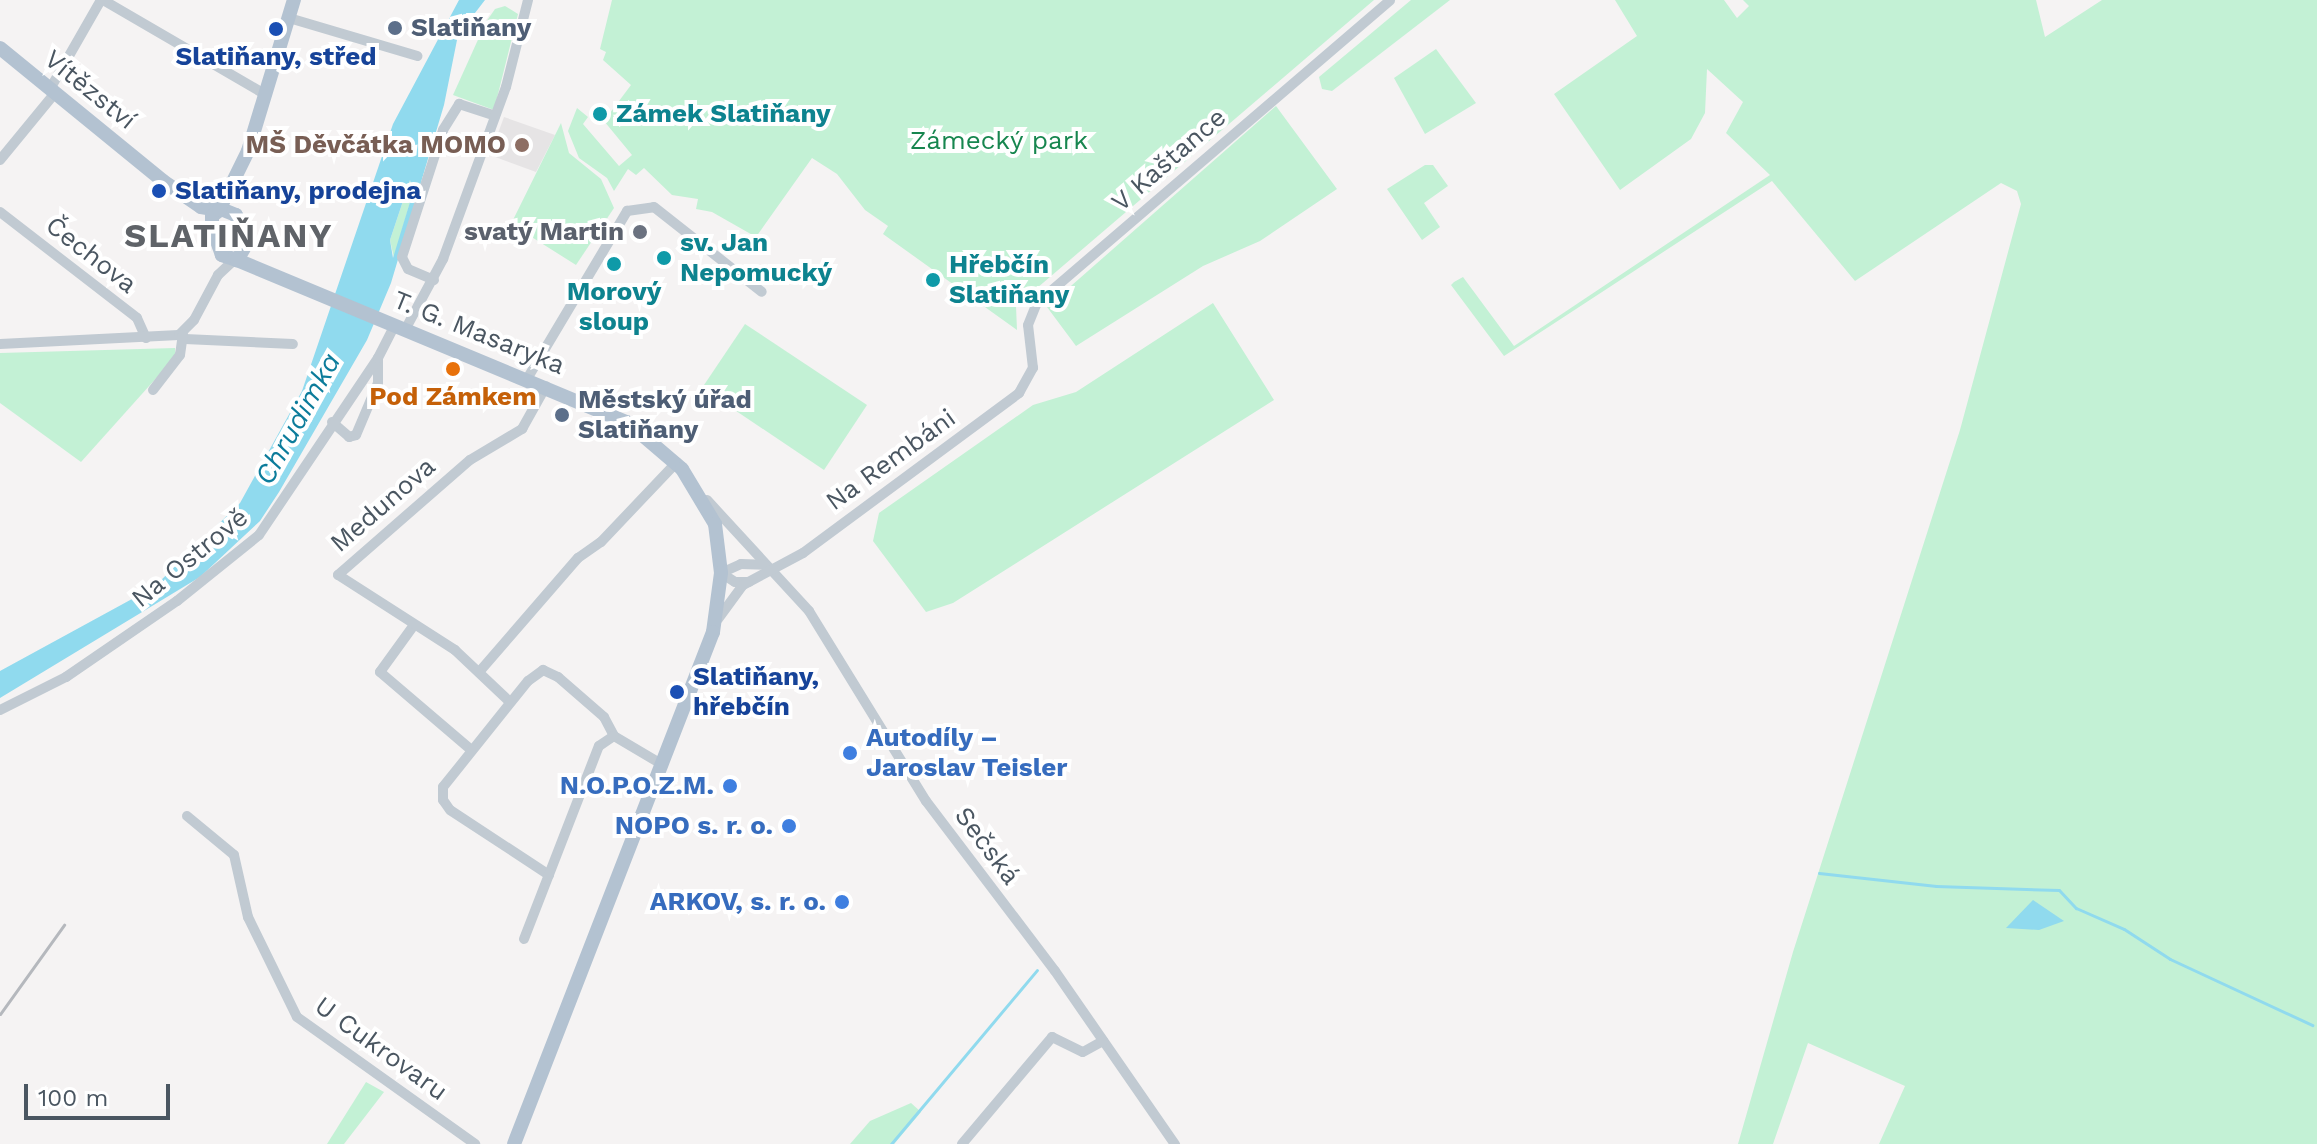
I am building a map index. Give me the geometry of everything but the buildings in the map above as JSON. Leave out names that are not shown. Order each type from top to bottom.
[{"type":"main road","name":"T. G. Masaryka","points":[[294,0],[248,151],[238,208],[247,243],[258,257],[300,284]]},
{"type":"main road","name":"Vítězství","points":[[0,48],[149,169],[201,207],[219,210]]},
{"type":"main road","name":"T. G. Masaryka","points":[[248,151],[211,221],[222,255],[300,284],[627,422],[677,462],[715,524],[721,573],[713,632],[514,1144]]},
{"type":"main road","name":"Vítězství","points":[[149,169],[216,238]]},
{"type":"main road","points":[[219,210],[233,211],[240,224]]},
{"type":"main road","points":[[236,260],[246,253],[247,243]]},
{"type":"street","points":[[0,160],[52,91],[102,0],[266,95]]},
{"type":"street","name":"Na Ostrově","points":[[0,710],[38,693],[177,601],[247,546],[271,521],[396,326],[434,280],[495,116],[528,0]]},
{"type":"street","name":"V Kaštance","points":[[1030,378],[1028,325],[1037,303],[1390,0]]},
{"type":"street","points":[[289,18],[417,56]]},
{"type":"street","points":[[434,280],[408,269],[402,257],[443,130],[459,104],[495,116]]},
{"type":"street","points":[[527,379],[622,214],[654,207],[762,292]]},
{"type":"street","name":"Čechova","points":[[0,212],[137,318],[146,338]]},
{"type":"street","points":[[204,299],[216,238]]},
{"type":"street","points":[[153,390],[180,355],[184,337],[218,275],[236,260]]},
{"type":"street","points":[[0,344],[184,337],[293,344]]},
{"type":"street","name":"Na Ostrově","points":[[332,422],[349,437],[356,435],[378,383],[378,358]]},
{"type":"street","name":"Na Rembáni","points":[[769,568],[1005,404],[1030,378]]},
{"type":"street","name":"Medunova","points":[[510,702],[480,671],[414,625],[341,581],[338,573],[470,460],[522,429],[546,386]]},
{"type":"street","points":[[480,671],[578,558],[677,462]]},
{"type":"street","name":"Sečská","points":[[687,475],[816,621],[926,801],[1175,1144]]},
{"type":"street","points":[[721,573],[745,564],[769,568]]},
{"type":"street","points":[[713,632],[728,602],[769,568]]},
{"type":"street","points":[[721,573],[737,583],[751,581]]},
{"type":"street","points":[[414,625],[380,672],[470,749]]},
{"type":"street","points":[[549,875],[445,803],[443,787],[470,749],[532,677],[547,670],[604,717],[614,736],[663,765]]},
{"type":"street","points":[[524,939],[599,747],[614,736]]},
{"type":"street","name":"U Cukrovaru","points":[[187,816],[231,851],[252,926],[297,1017],[475,1144]]},
{"type":"street","points":[[962,1144],[1052,1037],[1083,1052],[1103,1041]]},
{"type":"shaded area","name":"MŠ Děvčátka MOMO","points":[[504,117],[555,135],[536,172],[490,155]]},
{"type":"green space","name":"Zámecký park","points":[[612,0],[1374,0],[1016,306],[1017,330],[883,234],[888,226],[865,210],[837,174],[812,158],[756,237],[712,212],[696,209],[698,199],[672,195],[644,168],[636,175],[628,169],[614,191],[607,178],[579,158],[568,131],[577,108],[588,117],[583,124],[619,166],[632,155],[604,121],[631,85],[603,60],[606,52],[600,49]]},
{"type":"green space","points":[[1411,0],[1450,0],[1332,91],[1322,89],[1319,77]]},
{"type":"green space","points":[[1615,0],[1724,0],[1737,18],[1749,6],[1743,0],[2036,0],[2045,37],[2102,0],[2317,0],[2317,1144],[1879,1144],[1905,1086],[1808,1043],[1773,1144],[1738,1144],[1793,952],[1960,430],[2021,204],[2017,191],[2001,183],[1855,281],[1772,181],[1504,356],[1451,285],[1454,282],[1463,277],[1514,346],[1770,175],[1726,133],[1743,102],[1707,69],[1705,113],[1691,139],[1620,190],[1554,94],[1637,36]]},
{"type":"green space","points":[[505,6],[518,14],[494,110],[453,95],[486,22],[495,9]]},
{"type":"green space","points":[[1436,49],[1476,103],[1425,134],[1394,78]]},
{"type":"green space","points":[[1276,106],[1337,189],[1260,241],[1203,266],[1076,346],[1047,307]]},
{"type":"green space","points":[[561,123],[569,153],[601,179],[614,208],[576,265],[511,224]]},
{"type":"green space","points":[[1425,165],[1433,165],[1448,186],[1424,203],[1440,227],[1422,240],[1387,189]]},
{"type":"green space","points":[[410,180],[413,192],[394,258],[390,240]]},
{"type":"green space","points":[[1213,303],[1274,400],[953,603],[926,612],[873,541],[879,513],[1033,405],[1076,392]]},
{"type":"green space","points":[[745,324],[867,405],[824,470],[702,388]]},
{"type":"green space","points":[[175,348],[176,356],[81,462],[0,403],[0,353]]},
{"type":"green space","points":[[366,1082],[384,1092],[344,1144],[327,1144]]},
{"type":"green space","points":[[911,1103],[921,1112],[894,1144],[850,1144],[870,1121]]},
{"type":"water","name":"Chrudimka","points":[[459,0],[485,0],[458,35],[444,105],[391,283],[367,340],[260,521],[200,577],[0,698],[0,671],[154,587],[240,503],[302,391],[393,124]],"holes":[[[410,180],[413,192],[393,258],[390,240]]]},
{"type":"water","points":[[2033,900],[2064,921],[2039,930],[2006,928]]},
{"type":"waterway","points":[[1819,873],[1936,886],[2059,890],[2076,908],[2124,929],[2170,959],[2312,1025]]},
{"type":"waterway","points":[[891,1144],[1037,970]]},
{"type":"railway","points":[[0,1014],[64,925]]},
{"type":"place","name":"Slatiňany","points":[[395,28]]},
{"type":"place","name":"Slatiňany, střed","points":[[276,29]]},
{"type":"place","name":"Zámek Slatiňany","points":[[600,114]]},
{"type":"place","name":"MŠ Děvčátka MOMO","points":[[522,145]]},
{"type":"place","name":"Slatiňany, prodejna","points":[[159,191]]},
{"type":"place","name":"svatý Martin","points":[[640,232]]},
{"type":"place","name":"sv. Jan Nepomucký","points":[[664,258]]},
{"type":"place","name":"Morový sloup","points":[[614,264]]},
{"type":"place","name":"Hřebčín Slatiňany","points":[[933,280]]},
{"type":"place","name":"Pod Zámkem","points":[[453,369]]},
{"type":"place","name":"Městský úřad Slatiňany","points":[[562,415]]},
{"type":"place","name":"Slatiňany, hřebčín","points":[[677,692]]},
{"type":"place","name":"Autodíly – Jaroslav Teisler","points":[[850,753]]},
{"type":"place","name":"N.O.P.O.Z.M.","points":[[730,786]]},
{"type":"place","name":"NOPO s. r. o.","points":[[789,826]]},
{"type":"place","name":"ARKOV, s. r. o.","points":[[842,902]]},
{"type":"district","name":"SLATIŇANY","points":[[229,236]]}]
